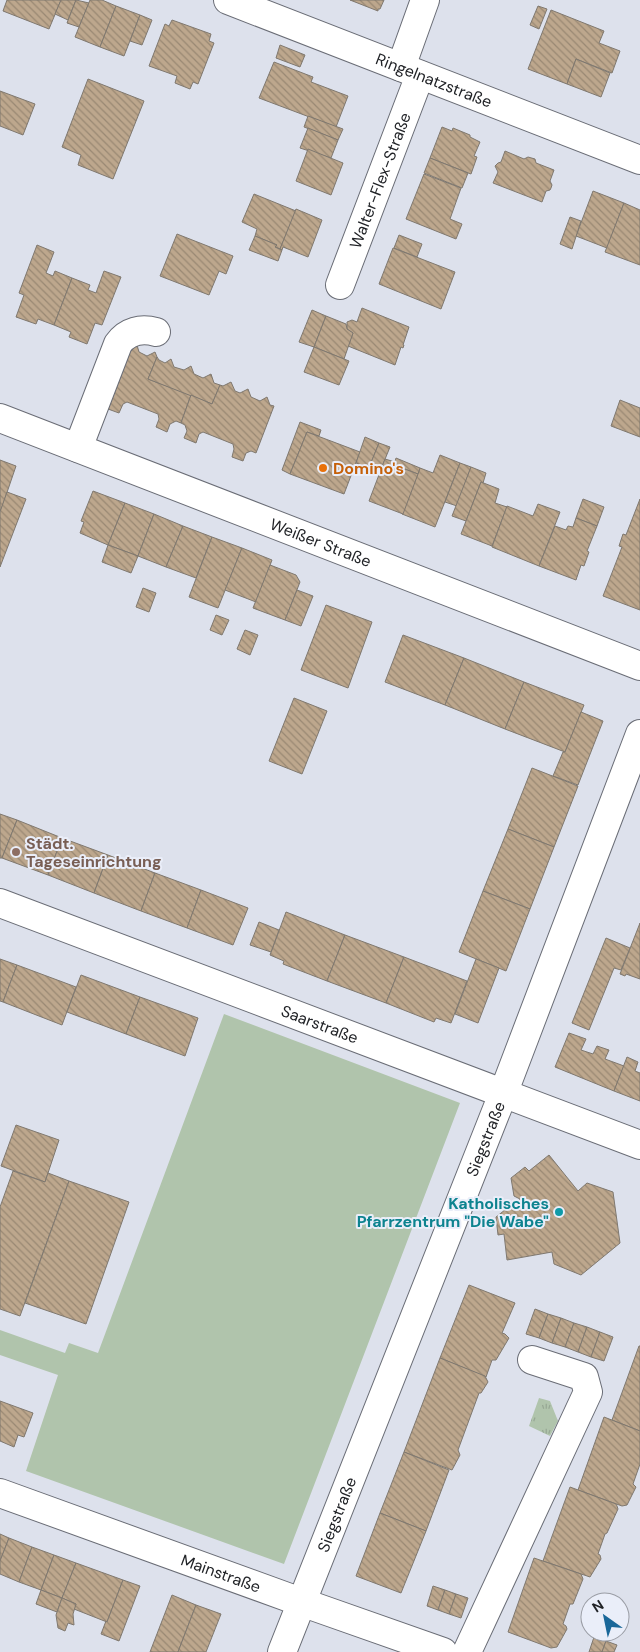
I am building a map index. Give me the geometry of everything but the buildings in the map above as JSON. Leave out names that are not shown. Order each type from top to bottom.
[{"type":"street","name":"Ringelnatzstraße","points":[[228,0],[640,160]]},
{"type":"street","name":"Walter-Flex-Straße","points":[[340,286],[410,71],[425,0]]},
{"type":"street","points":[[78,448],[122,338],[140,329],[156,332]]},
{"type":"street","name":"Weißer Straße","points":[[0,418],[640,666]]},
{"type":"street","name":"Siegstraße","points":[[282,1652],[503,1094],[640,734]]},
{"type":"street","name":"Saarstraße","points":[[0,903],[640,1145]]},
{"type":"street","points":[[467,1652],[588,1392],[584,1377],[532,1360]]},
{"type":"street","name":"Mainstraße","points":[[0,1493],[443,1652]]},
{"type":"green space","points":[[224,1014],[460,1103],[284,1564],[26,1471],[58,1375],[0,1355],[0,1330],[65,1353],[69,1343],[98,1353]]},
{"type":"green space","points":[[539,1398],[550,1401],[558,1421],[550,1436],[529,1426]]},
{"type":"place","name":"Domino's","points":[[323,468]]},
{"type":"place","name":"Städt. Tageseinrichtung","points":[[16,852]]},
{"type":"place","name":"Katholisches Pfarrzentrum \"Die Wabe\"","points":[[559,1212]]}]
